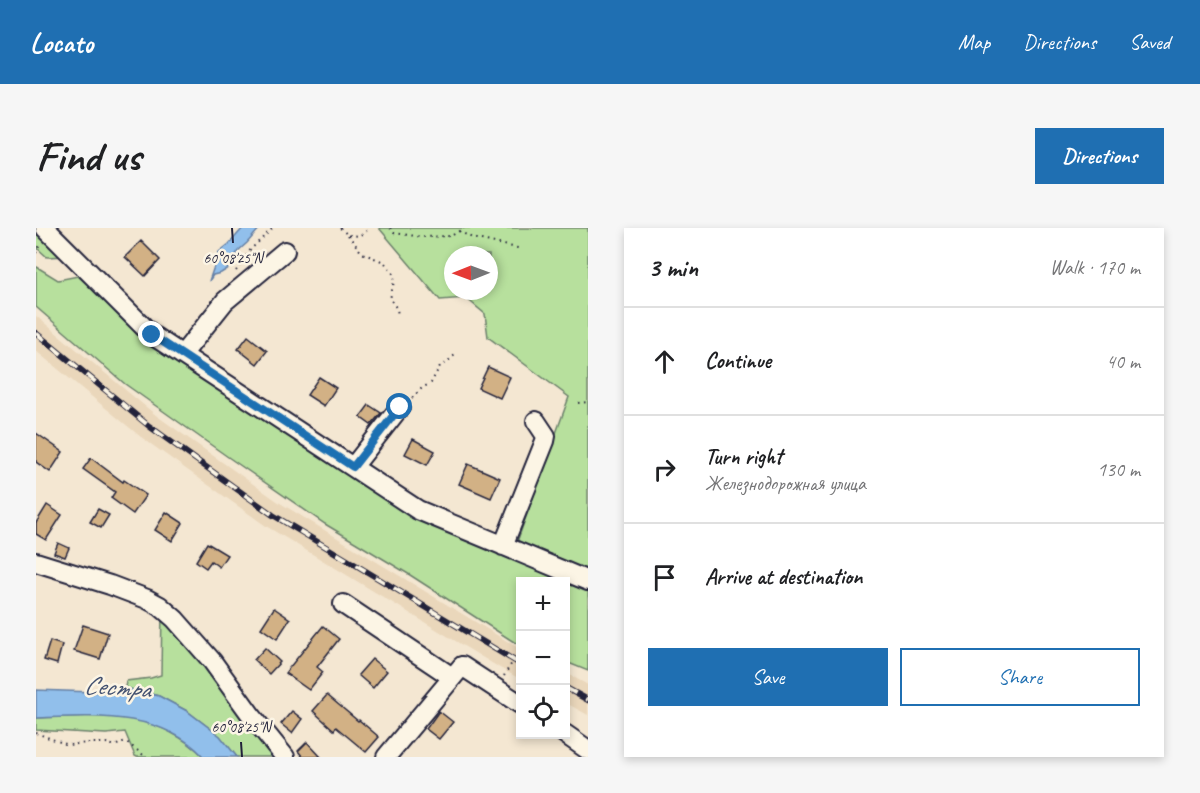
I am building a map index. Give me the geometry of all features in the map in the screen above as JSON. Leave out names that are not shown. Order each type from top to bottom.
[{"type":"street","points":[[47,229],[152,335],[418,510],[588,581]]},
{"type":"street","points":[[182,355],[225,301],[285,251]]},
{"type":"street","points":[[353,467],[400,407]]},
{"type":"street","points":[[510,549],[545,441],[546,436],[536,421]]},
{"type":"street","points":[[36,562],[110,585],[160,606],[175,619],[212,661],[249,713],[285,757]]},
{"type":"street","points":[[343,604],[452,677]]},
{"type":"street","points":[[386,757],[462,666],[516,701]]},
{"type":"street","points":[[570,738],[588,750]]},
{"type":"path","points":[[235,293],[232,284],[238,269],[256,244],[273,228]]},
{"type":"path","points":[[340,228],[362,253],[384,262],[391,270],[395,277],[390,299],[398,315]]},
{"type":"path","points":[[348,235],[360,236],[370,228]]},
{"type":"path","points":[[390,228],[394,233],[423,237],[451,236],[464,228]]},
{"type":"path","points":[[459,231],[472,238],[522,249]]},
{"type":"path","points":[[400,407],[431,383],[440,366],[455,355]]},
{"type":"path","points":[[578,403],[588,402]]},
{"type":"path","points":[[36,733],[68,745],[106,743],[115,746],[125,741],[147,757]]},
{"type":"shaded area","points":[[36,316],[157,416],[280,503],[516,647],[516,677],[266,526],[141,437],[36,351]]},
{"type":"shaded area","points":[[570,675],[588,685],[588,715],[570,705]]},
{"type":"green space","points":[[36,228],[67,256],[47,257],[36,247]]},
{"type":"green space","points":[[379,228],[588,228],[588,571],[517,542],[569,397],[488,337],[485,314],[468,300],[498,300],[498,246],[444,246],[444,300],[440,300]]},
{"type":"green space","points":[[36,268],[58,280],[78,276],[149,340],[414,518],[557,577],[516,577],[516,643],[325,524],[125,384],[36,307]]},
{"type":"green space","points":[[570,583],[588,590],[588,671],[570,664]]},
{"type":"green space","points":[[162,608],[285,757],[237,757],[220,736],[187,711],[159,696],[125,688],[126,681],[161,675]]},
{"type":"green space","points":[[93,716],[125,718],[160,727],[180,737],[204,757],[137,757],[125,732],[106,734],[36,730],[36,718]]},
{"type":"water","points":[[243,228],[260,228],[238,251],[229,268],[213,275],[209,281],[219,252]]},
{"type":"water","points":[[125,688],[159,696],[187,711],[220,736],[237,757],[204,757],[187,742],[147,723],[103,717],[36,718],[36,690],[94,692]]},
{"type":"building","points":[[141,241],[160,260],[145,276],[125,257]]},
{"type":"building","points":[[248,336],[267,351],[257,364],[238,349]]},
{"type":"building","points":[[488,367],[510,377],[500,398],[478,388]]},
{"type":"building","points":[[319,377],[336,388],[324,406],[307,395]]},
{"type":"building","points":[[369,405],[381,413],[371,425],[360,417]]},
{"type":"building","points":[[36,433],[63,452],[50,472],[36,462]]},
{"type":"building","points":[[413,439],[435,451],[427,465],[405,454]]},
{"type":"building","points":[[91,458],[123,482],[124,480],[146,495],[133,514],[111,498],[115,492],[83,469]]},
{"type":"building","points":[[468,464],[500,478],[491,498],[459,484]]},
{"type":"building","points":[[47,505],[62,515],[46,540],[36,534],[36,523]]},
{"type":"building","points":[[98,509],[109,515],[101,528],[90,522]]},
{"type":"building","points":[[166,512],[183,523],[172,541],[155,530]]},
{"type":"building","points":[[58,543],[69,548],[65,557],[54,553]]},
{"type":"building","points":[[207,543],[227,555],[219,567],[211,561],[206,568],[196,561]]},
{"type":"building","points":[[274,608],[290,619],[277,639],[261,628]]},
{"type":"building","points":[[83,625],[108,633],[100,659],[74,651]]},
{"type":"building","points":[[323,626],[339,639],[317,667],[323,672],[309,690],[285,673]]},
{"type":"building","points":[[50,641],[62,645],[57,664],[44,660]]},
{"type":"building","points":[[265,648],[280,662],[269,674],[254,660]]},
{"type":"building","points":[[372,659],[387,671],[373,688],[358,675]]},
{"type":"building","points":[[327,695],[379,737],[366,752],[336,727],[334,730],[313,711]]},
{"type":"building","points":[[292,711],[302,719],[292,733],[281,724]]},
{"type":"building","points":[[439,711],[453,722],[439,739],[426,729]]},
{"type":"building","points":[[307,742],[321,757],[303,757],[298,751]]},
{"type":"railway","points":[[36,333],[149,426],[273,515],[516,662]]},
{"type":"railway","points":[[570,690],[588,700]]},
{"type":"route","points":[[152,335],[353,467],[400,407]]},
{"type":"water label","name":"Сестра","points":[[117,687]]}]
